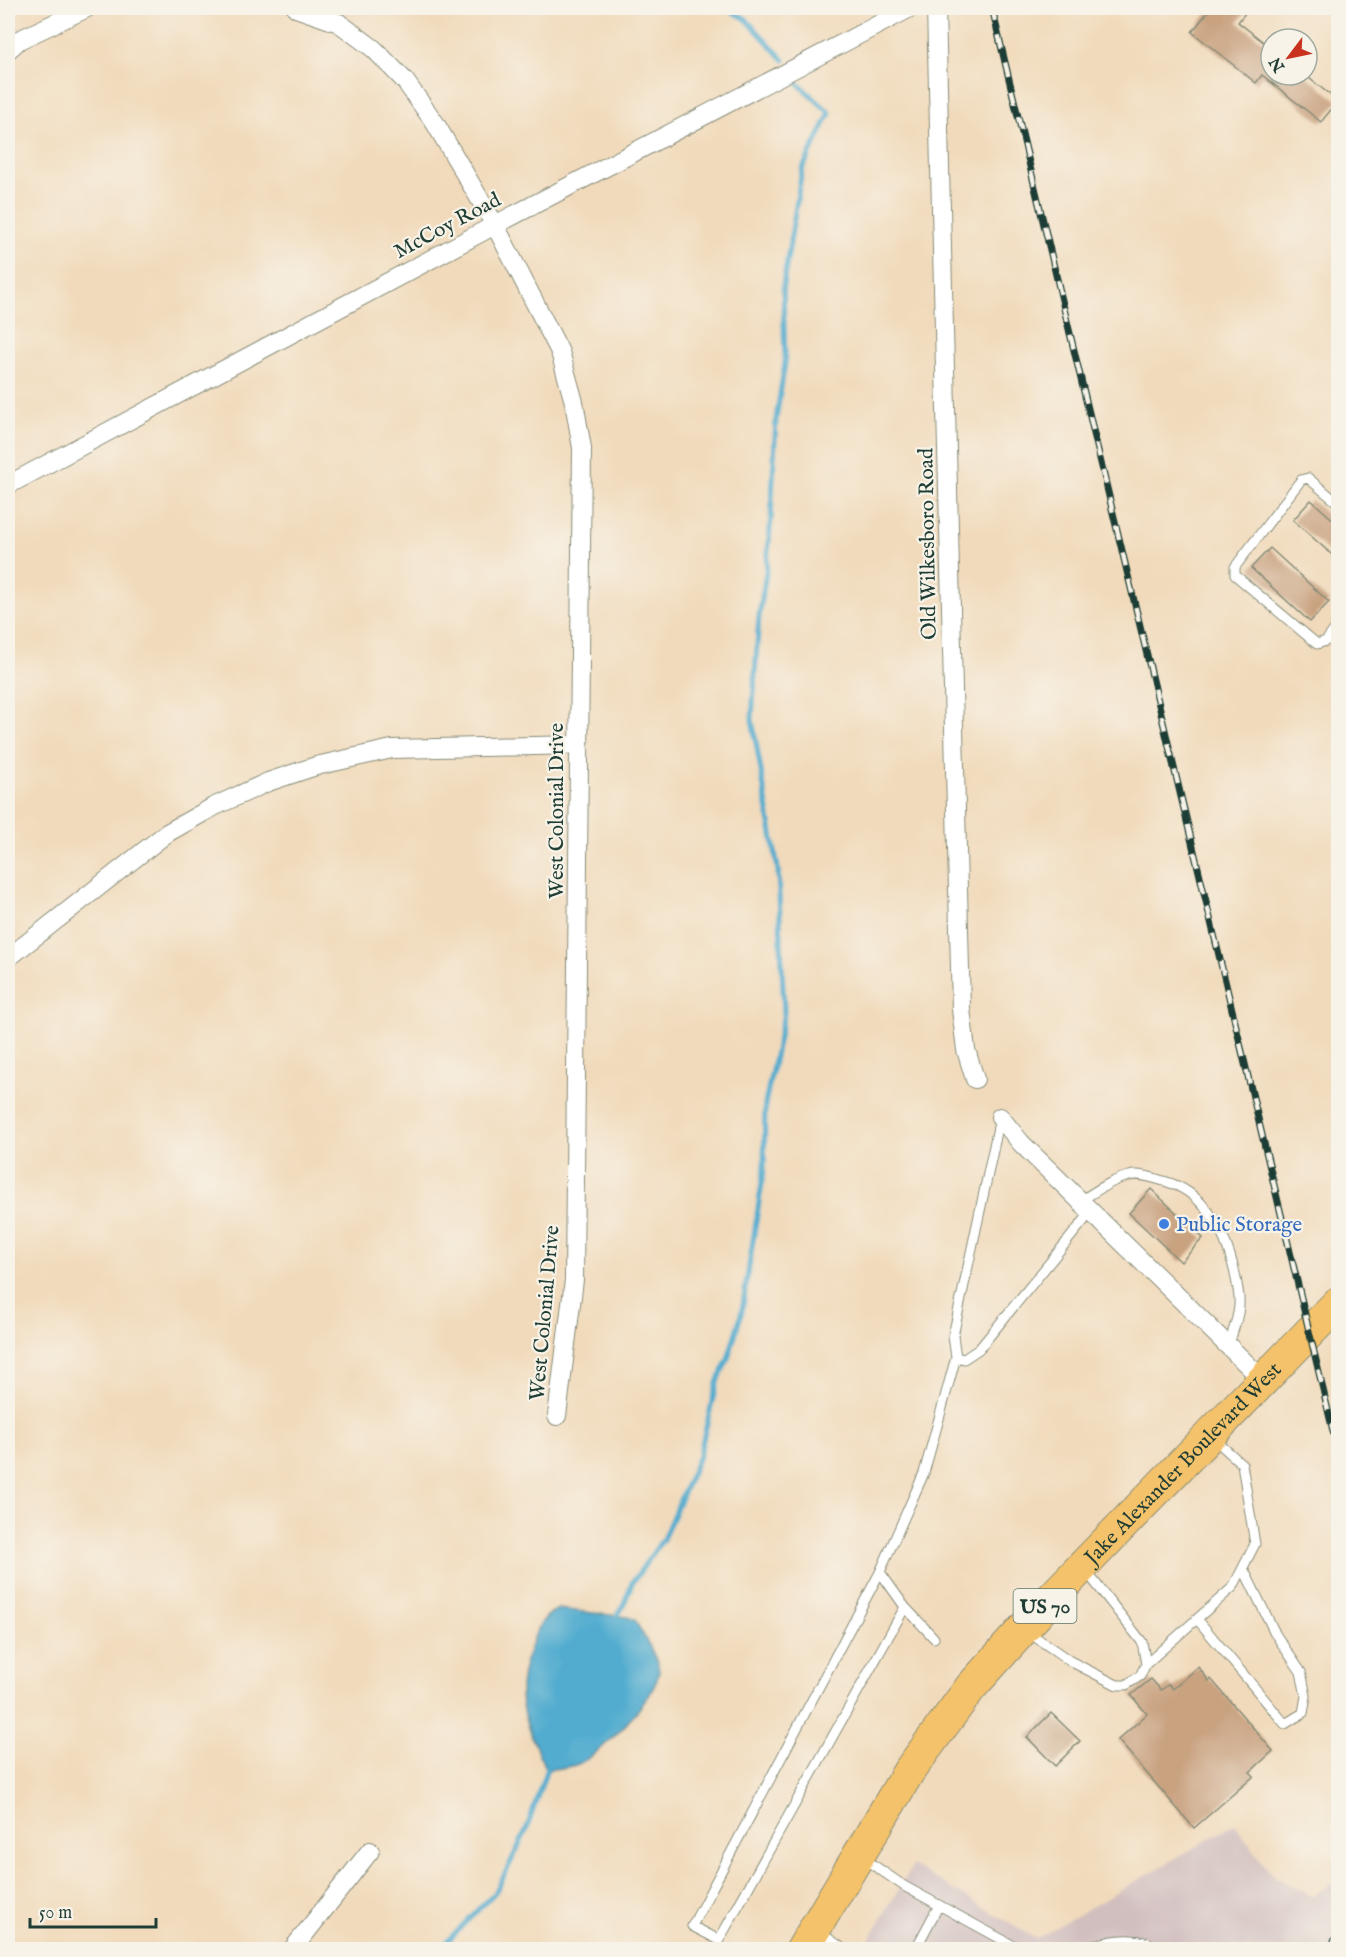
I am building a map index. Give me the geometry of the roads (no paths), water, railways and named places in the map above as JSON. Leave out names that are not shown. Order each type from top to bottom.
[{"type":"highway","name":"Jake Alexander Boulevard West","points":[[809,1939],[909,1771],[971,1687],[1023,1629],[1338,1303]]},
{"type":"street","points":[[8,50],[19,40],[87,8]]},
{"type":"street","name":"West Colonial Drive","points":[[296,8],[339,23],[375,49],[405,81],[435,123],[495,225],[560,352],[574,402],[582,448],[574,1280],[557,1416]]},
{"type":"street","name":"McCoy Road","points":[[8,485],[495,225],[910,8]]},
{"type":"street","name":"Old Wilkesboro Road","points":[[936,8],[961,1009],[966,1050],[975,1079]]},
{"type":"street","points":[[8,958],[167,833],[213,807],[268,782],[316,766],[392,749],[579,745]]},
{"type":"street","points":[[1000,1118],[1021,1143],[1263,1380]]},
{"type":"street","points":[[292,1950],[370,1851]]},
{"type":"lane","points":[[1338,503],[1308,478],[1301,480],[1235,567],[1235,575],[1317,644],[1326,640],[1338,625]]},
{"type":"lane","points":[[905,1608],[719,1940],[692,1926],[879,1572],[924,1473],[956,1357],[953,1336],[1000,1118]]},
{"type":"lane","points":[[956,1357],[964,1359],[979,1349],[1085,1206],[1106,1185],[1129,1176],[1139,1175],[1173,1184],[1188,1191],[1214,1218],[1223,1235],[1231,1257],[1239,1303],[1238,1317],[1228,1345]]},
{"type":"lane","points":[[1023,1629],[1070,1660],[1117,1684],[1126,1685],[1140,1676],[1146,1664],[1233,1587],[1255,1544],[1242,1464],[1210,1435]]},
{"type":"lane","points":[[1083,1567],[1142,1642],[1146,1664]]},
{"type":"lane","points":[[1197,1619],[1285,1724],[1303,1713],[1306,1696],[1301,1672],[1276,1635],[1243,1568]]},
{"type":"lane","points":[[879,1572],[905,1608],[934,1638]]},
{"type":"lane","points":[[859,1855],[904,1886],[1025,1950]]},
{"type":"lane","points":[[915,1950],[939,1905]]},
{"type":"lane","points":[[809,1939],[845,1950]]},
{"type":"lane","points":[[1074,1950],[1116,1939],[1153,1944],[1161,1950]]},
{"type":"water","points":[[558,1609],[628,1617],[635,1620],[653,1653],[659,1671],[656,1682],[639,1709],[600,1749],[578,1764],[546,1770],[531,1736],[522,1706],[522,1677],[535,1635],[545,1618]]},
{"type":"waterway","points":[[724,8],[745,18],[784,60]]},
{"type":"waterway","points":[[614,1621],[632,1583],[663,1539],[699,1456],[717,1382],[728,1359],[742,1311],[764,1170],[765,1104],[784,1013],[778,869],[752,719],[759,616],[771,519],[776,419],[785,363],[783,285],[802,170],[830,113],[794,80]]},
{"type":"waterway","points":[[439,1950],[497,1890],[526,1831],[548,1765]]},
{"type":"railway","points":[[992,8],[1338,1452]]},
{"type":"railway","points":[[1330,1950],[1338,1933]]},
{"type":"place","name":"Public Storage","points":[[1164,1224]]}]
